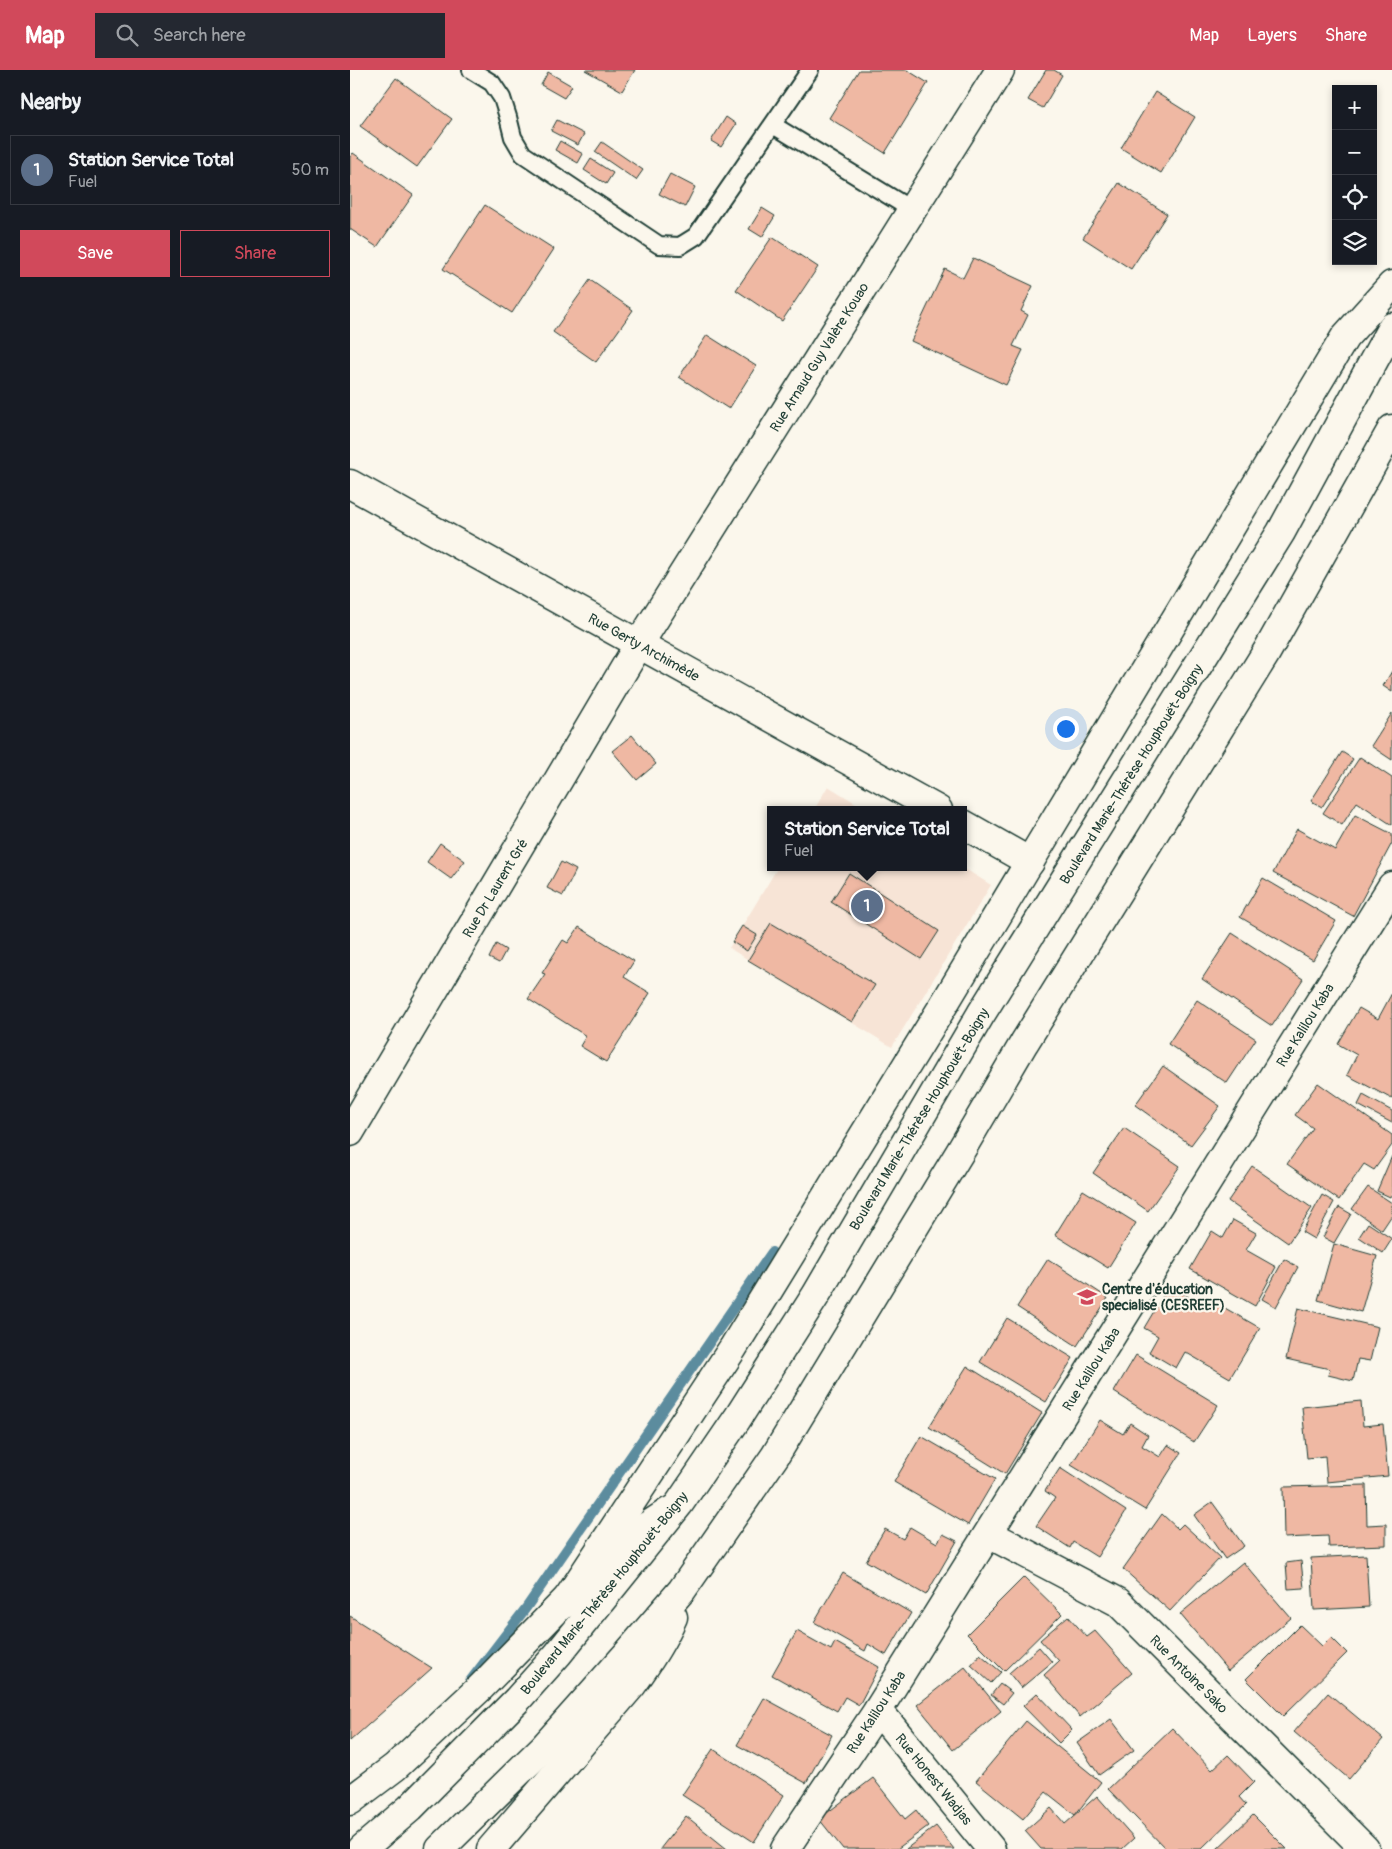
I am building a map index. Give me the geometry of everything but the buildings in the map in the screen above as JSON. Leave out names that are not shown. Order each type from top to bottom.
[{"type":"main road","name":"Rue Arnaud Guy Valère Kouao","points":[[639,644],[1000,70]]},
{"type":"main road","points":[[564,1604],[732,1348],[1030,862],[1345,337],[1392,285]]},
{"type":"main road","name":"Boulevard Marie-Thérèse Houphouët-Boigny","points":[[362,1849],[410,1808],[517,1700],[558,1654],[679,1504],[737,1419],[816,1295],[981,1014],[1281,532],[1392,327]]},
{"type":"main road","points":[[440,1849],[544,1747],[682,1590],[775,1456],[900,1252],[1024,1043],[1266,653],[1392,429]]},
{"type":"main road","name":"Rue Gerty Archimède","points":[[350,484],[931,806]]},
{"type":"main road","name":"Rue Dr Laurent Gré","points":[[350,1132],[639,644]]},
{"type":"main road","points":[[967,826],[1030,862]]},
{"type":"main road","name":"Rue Kalilou Kaba","points":[[785,1849],[878,1710],[989,1534],[1392,886]]},
{"type":"main road","points":[[350,1801],[395,1767],[481,1687],[607,1558],[640,1531],[679,1504]]},
{"type":"main road","name":"Rue Antoine Sako","points":[[989,1534],[1118,1602],[1365,1849]]},
{"type":"main road","points":[[491,1849],[588,1737],[649,1662],[663,1639],[682,1590]]},
{"type":"main road","name":"Rue Honest Wadjas","points":[[878,1710],[991,1849]]},
{"type":"lane","points":[[472,70],[492,83],[502,98],[513,137],[523,154],[660,245],[680,246],[696,236],[810,70]]},
{"type":"lane","points":[[773,126],[912,210]]},
{"type":"shaded area","points":[[828,786],[860,806],[816,806]]},
{"type":"shaded area","points":[[967,870],[991,885],[892,1047],[729,948],[776,871]]},
{"type":"waterway","points":[[470,1681],[526,1608],[772,1252]]},
{"type":"place","name":"Station Service Total","points":[[867,906]]},
{"type":"place","name":"Centre d'éducation specialisé (CESREEF)","points":[[1087,1297]]}]
